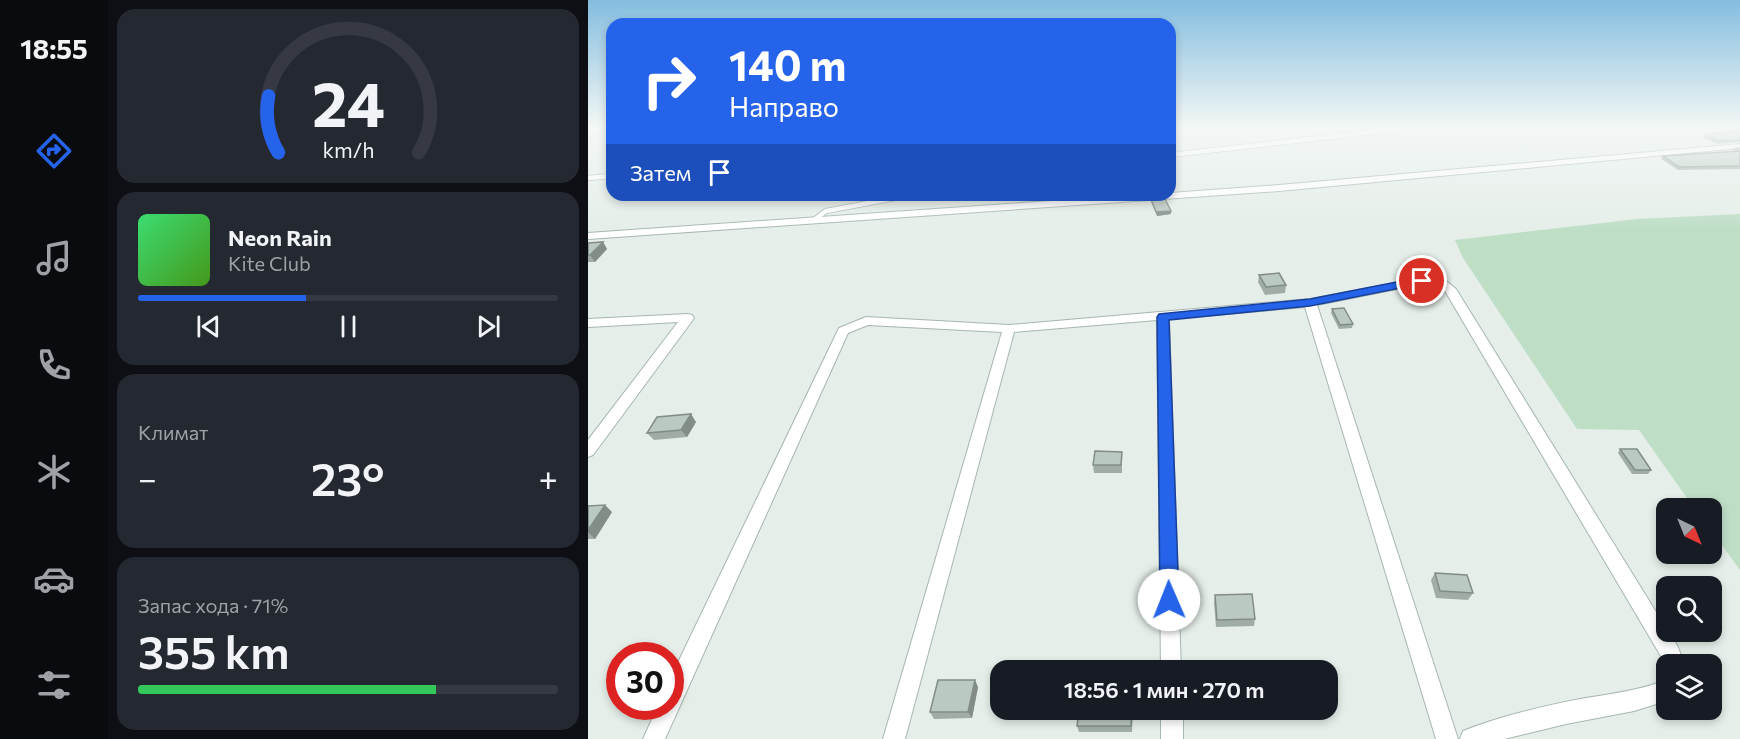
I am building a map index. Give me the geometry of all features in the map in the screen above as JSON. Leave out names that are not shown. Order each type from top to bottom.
[{"type":"street","points":[[1176,195],[1559,162]]},
{"type":"street","points":[[588,236],[1090,201]]},
{"type":"street","points":[[684,675],[843,331],[866,321],[1009,329],[1163,317],[1310,303],[1422,281],[1441,282],[1450,289],[1671,654]]},
{"type":"street","points":[[1310,303],[1447,739]]},
{"type":"street","points":[[1163,317],[1171,660]]},
{"type":"street","points":[[588,323],[688,318],[588,452]]},
{"type":"street","points":[[894,739],[1009,329]]},
{"type":"street","points":[[1472,739],[1496,730],[1580,710],[1642,701],[1656,695]]},
{"type":"street","points":[[654,739],[663,720]]},
{"type":"street","points":[[1172,720],[1172,739]]},
{"type":"lane","points":[[588,178],[606,176]]},
{"type":"lane","points":[[813,220],[826,211],[879,201]]},
{"type":"green space","points":[[1740,214],[1740,570],[1722,546],[1722,498],[1687,498],[1639,430],[1577,429],[1463,258],[1455,240],[1637,219]]},
{"type":"building","points":[[1672,162],[1740,162],[1740,166],[1679,167]]},
{"type":"building","points":[[1152,201],[1166,201],[1171,211],[1156,212]]},
{"type":"building","points":[[603,242],[590,255],[588,255],[588,243]]},
{"type":"building","points":[[1279,273],[1286,285],[1266,287],[1259,275]]},
{"type":"building","points":[[1344,308],[1353,324],[1340,325],[1332,309]]},
{"type":"building","points":[[691,414],[681,430],[647,433],[657,417]]},
{"type":"building","points":[[1620,449],[1637,449],[1651,470],[1635,470]]},
{"type":"building","points":[[1095,451],[1122,452],[1121,465],[1093,465]]},
{"type":"building","points":[[605,505],[588,530],[588,506]]},
{"type":"building","points":[[1435,573],[1467,575],[1473,593],[1440,591]]},
{"type":"building","points":[[1252,594],[1255,619],[1217,620],[1215,595]]},
{"type":"building","points":[[938,680],[975,680],[968,712],[930,712]]},
{"type":"building","points":[[1078,720],[1131,720],[1131,726],[1077,726]]},
{"type":"route","points":[[1169,600],[1163,317],[1310,303],[1422,281]]}]
